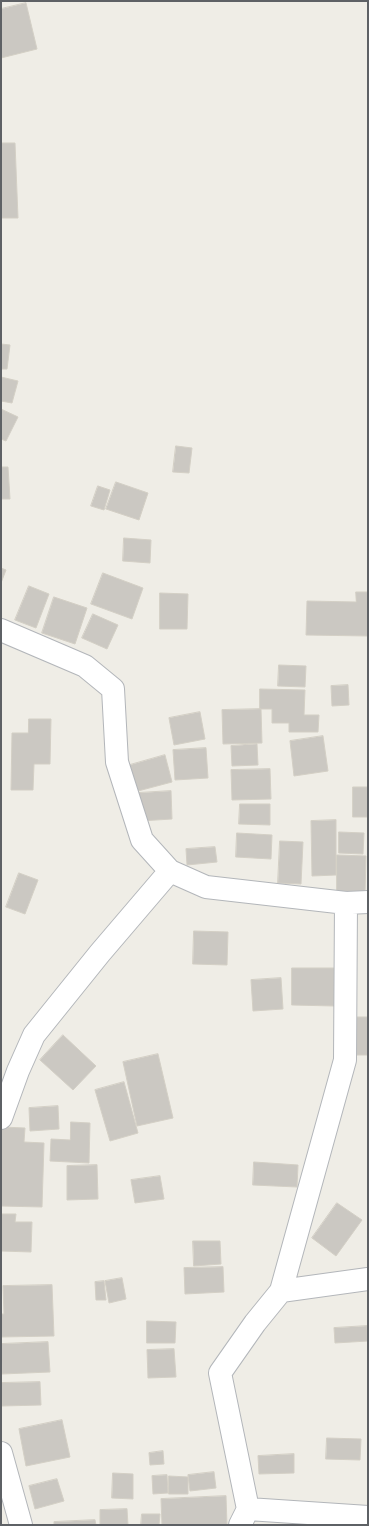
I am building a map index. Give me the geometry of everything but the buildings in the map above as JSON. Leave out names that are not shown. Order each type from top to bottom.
[{"type":"street","points":[[1,630],[85,666],[113,689],[117,762],[142,840],[170,871],[206,887],[346,903],[368,902]]},
{"type":"street","points":[[3,1107],[34,1035],[100,952],[170,871]]},
{"type":"street","points":[[346,903],[345,1060],[281,1291],[255,1323],[220,1373],[244,1517],[368,1517]]},
{"type":"street","points":[[281,1291],[368,1279]]},
{"type":"street","points":[[1,1453],[21,1525]]}]
